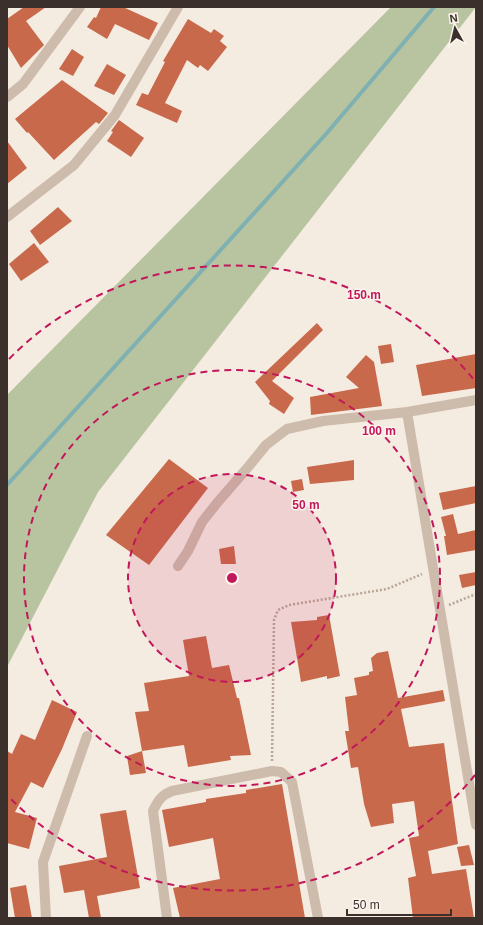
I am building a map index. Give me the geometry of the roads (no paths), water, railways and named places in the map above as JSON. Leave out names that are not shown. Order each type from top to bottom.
[{"type":"street","points":[[7,97],[23,84],[80,7]]},
{"type":"street","points":[[7,218],[74,165],[115,115],[176,8]]},
{"type":"street","points":[[178,566],[188,551],[202,522],[217,503],[250,466],[266,445],[287,429],[323,421],[407,412],[476,400]]},
{"type":"street","points":[[407,412],[476,825]]},
{"type":"street","points":[[46,918],[43,862],[87,736]]},
{"type":"street","points":[[167,918],[153,811],[157,802],[163,795],[172,791],[272,771],[281,772],[292,782],[318,918]]},
{"type":"waterway","points":[[7,485],[326,134],[434,7]]}]
